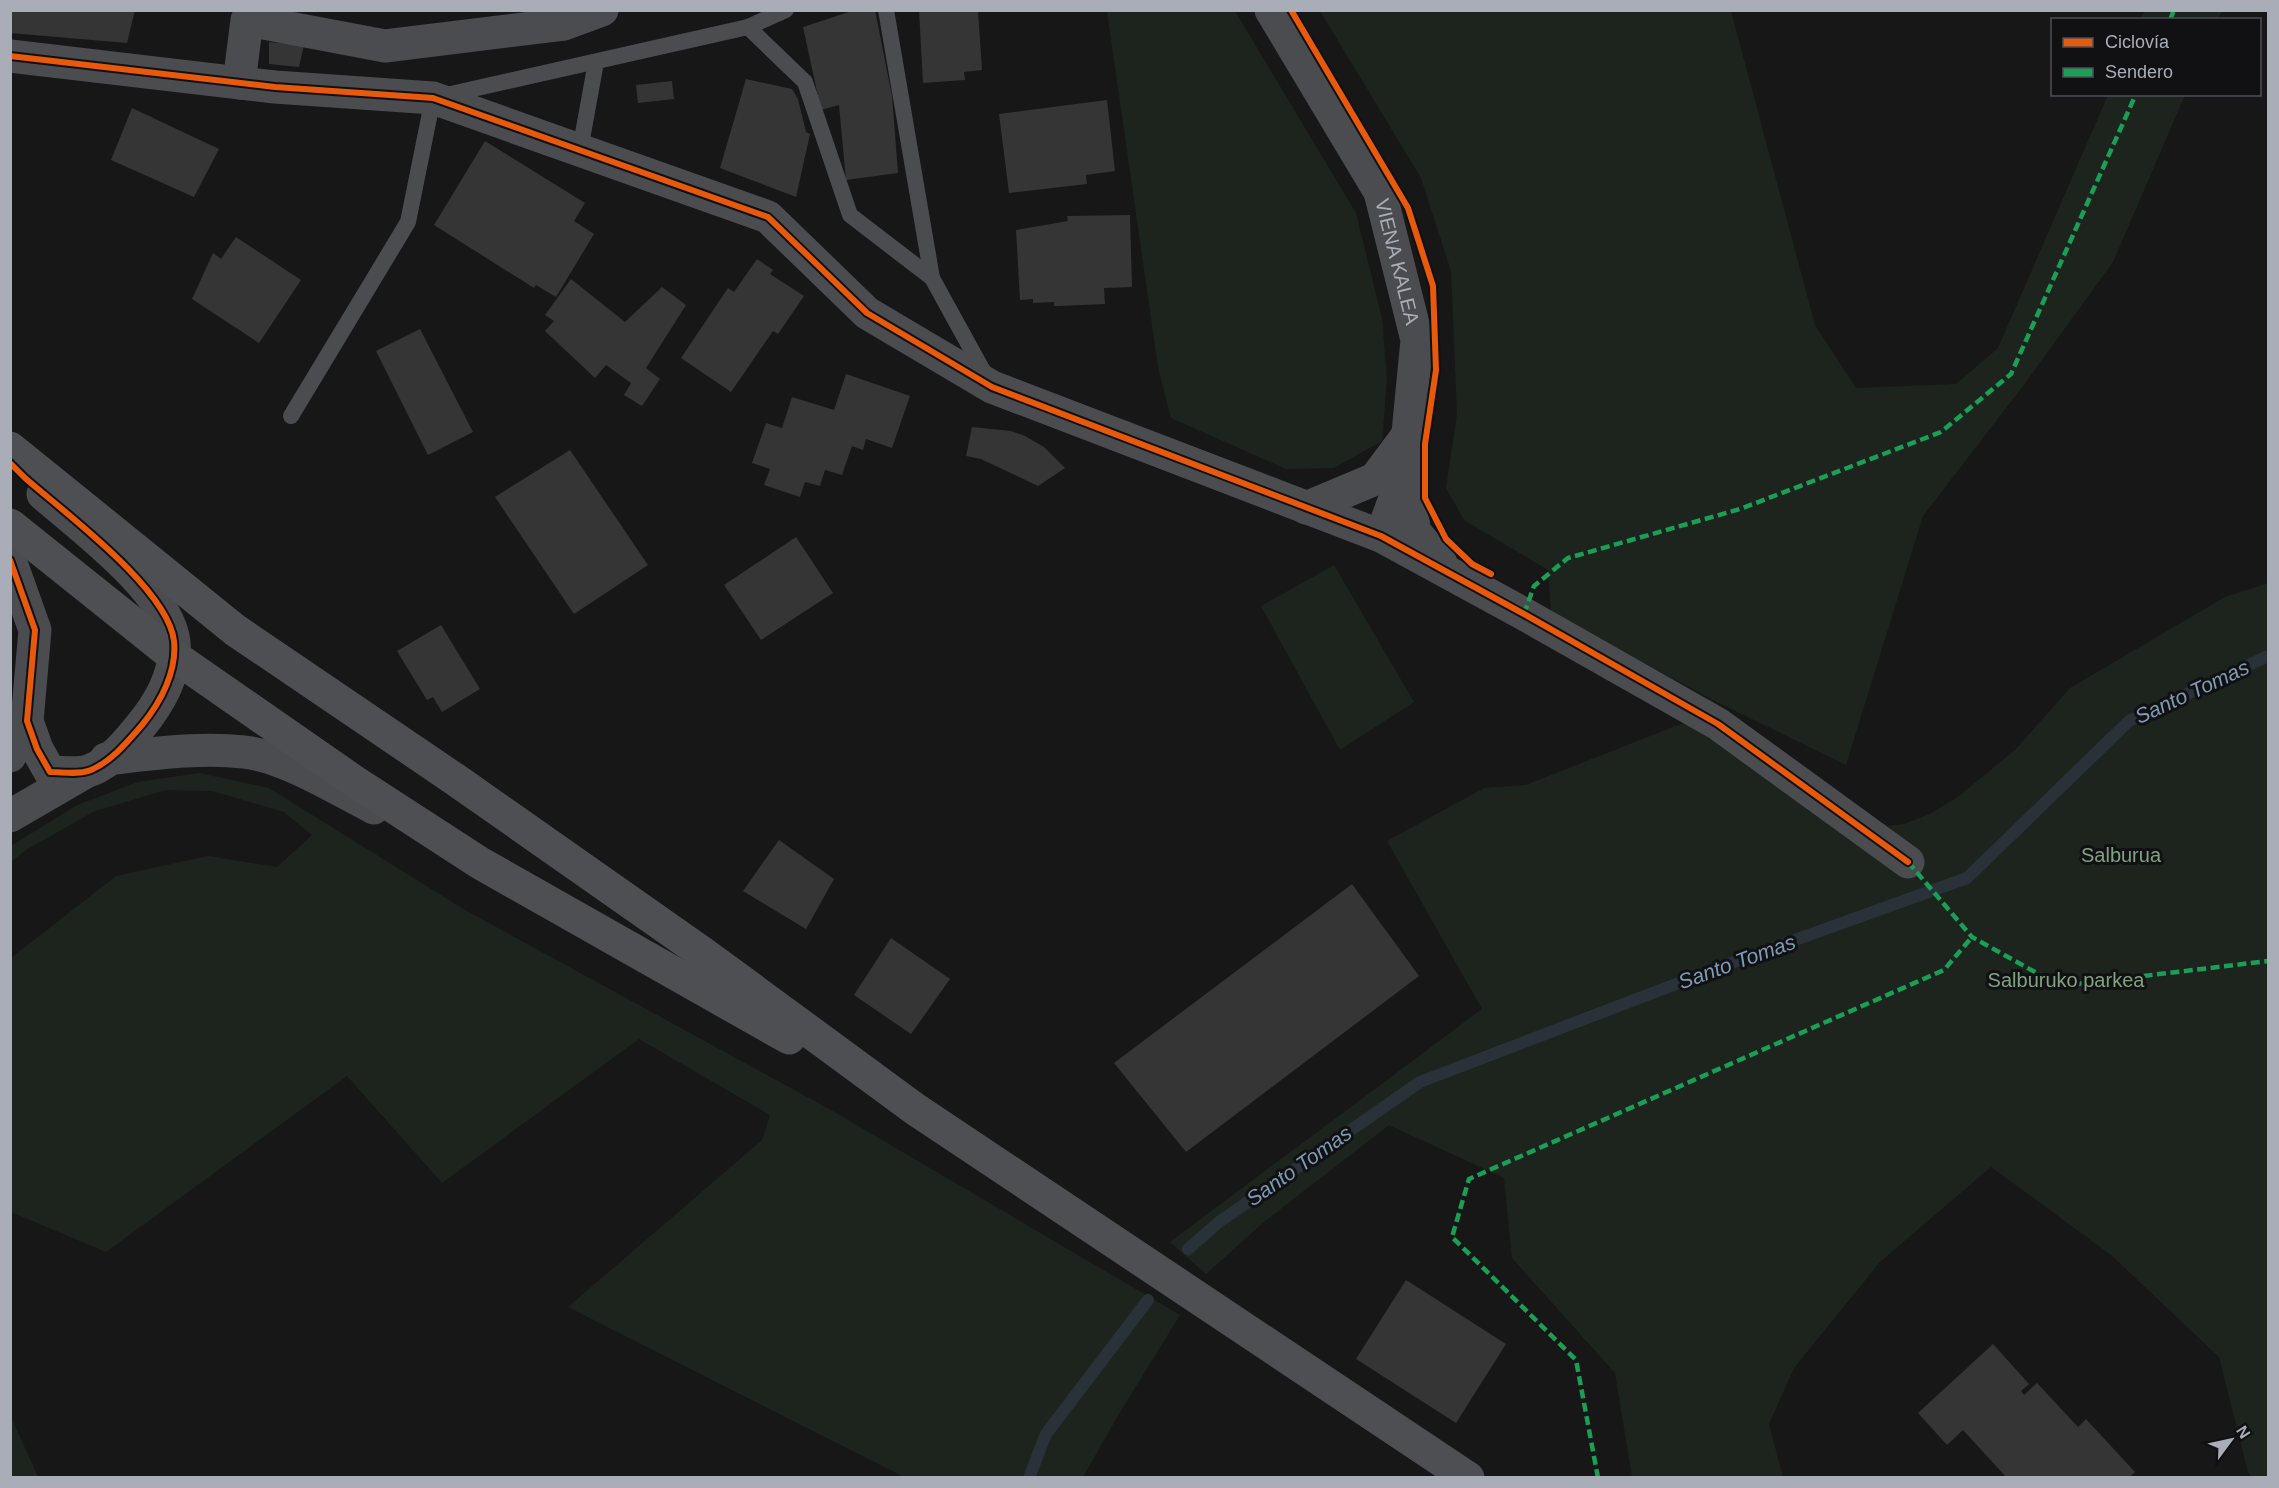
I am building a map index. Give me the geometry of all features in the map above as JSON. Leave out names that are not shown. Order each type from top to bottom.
[{"type":"main road","points":[[10,448],[235,630],[456,780],[704,954],[915,1109],[1468,1478]]},
{"type":"main road","points":[[10,525],[175,657],[352,780],[480,863],[915,1109]]},
{"type":"street","points":[[239,83],[247,20],[385,46],[564,24],[602,10]]},
{"type":"street","name":"VIENA KALEA","points":[[1271,10],[1380,192],[1417,339],[1404,474],[1381,536]]},
{"type":"street","points":[[10,56],[239,83],[433,98],[768,217],[867,313],[992,387],[1381,536],[1718,724],[1908,862]]},
{"type":"street","points":[[1306,508],[1375,479],[1408,434]]},
{"type":"street","points":[[10,463],[120,561],[145,588],[168,618],[174,639],[175,657],[167,686],[147,718],[121,750],[10,816]]},
{"type":"street","points":[[1404,474],[1414,532],[1450,574]]},
{"type":"street","points":[[10,560],[35,630],[27,722],[10,756]]},
{"type":"street","points":[[27,722],[37,749],[50,772],[75,773],[99,764],[189,750],[246,752],[281,762],[480,863]]},
{"type":"lane","points":[[291,416],[408,222],[433,98],[748,27],[786,10]]},
{"type":"lane","points":[[886,10],[932,278],[992,387]]},
{"type":"lane","points":[[748,27],[805,82],[850,215],[932,278]]},
{"type":"lane","points":[[580,150],[596,62]]},
{"type":"green space","points":[[2145,10],[2222,11],[2218,18],[2141,18]]},
{"type":"green space","points":[[1107,11],[1235,11],[1356,213],[1382,318],[1387,379],[1382,441],[1334,468],[1286,469],[1171,418],[1158,367]]},
{"type":"green space","points":[[1320,11],[1731,11],[1815,325],[1856,388],[1956,384],[1998,348],[2108,96],[2185,96],[2113,262],[2023,386],[1923,516],[1846,765],[1713,700],[1551,613],[1548,570],[1464,520],[1446,488],[1457,414],[1451,271],[1421,178]]},
{"type":"green space","points":[[1334,565],[1414,702],[1340,750],[1261,606]]},
{"type":"green space","name":"Salburuko parkea","points":[[2268,583],[2268,1477],[2252,1477],[2248,1472],[2219,1357],[2111,1255],[1991,1167],[1880,1262],[1794,1368],[1769,1424],[1783,1477],[1632,1477],[1615,1373],[1512,1258],[1504,1178],[1389,1125],[1264,1222],[1206,1274],[1170,1242],[1482,1009],[1387,841],[1484,788],[1526,785],[1683,723],[1891,829],[1888,826],[1904,824],[1930,814],[1959,796],[2015,750],[2070,688],[2225,597]]},
{"type":"green space","points":[[199,773],[269,788],[465,910],[831,1110],[1180,1315],[1083,1477],[904,1477],[568,1307],[762,1140],[770,1115],[639,1039],[442,1183],[347,1076],[106,1252],[11,1212],[11,958],[116,876],[208,856],[277,867],[312,835],[284,812],[212,791],[166,790],[95,811],[26,850],[11,862],[11,846],[77,805],[138,782]]},
{"type":"green space","points":[[11,1417],[38,1477],[11,1477]]},
{"type":"building","points":[[10,10],[135,10],[127,43],[10,33]]},
{"type":"building","points":[[855,10],[875,10],[892,96],[898,173],[846,180],[839,105],[821,110],[803,27]]},
{"type":"building","points":[[919,10],[978,10],[982,70],[964,72],[965,80],[923,83]]},
{"type":"building","points":[[269,42],[304,45],[299,67],[269,64]]},
{"type":"building","points":[[746,79],[792,89],[798,99],[806,132],[810,134],[796,197],[720,168]]},
{"type":"building","points":[[672,81],[674,99],[638,103],[636,85]]},
{"type":"building","points":[[1107,100],[1115,171],[1086,175],[1087,184],[1009,193],[999,114]]},
{"type":"building","points":[[132,108],[219,149],[194,197],[111,160]]},
{"type":"building","points":[[485,141],[585,203],[574,221],[594,234],[556,297],[536,285],[534,288],[434,225]]},
{"type":"building","points":[[1130,215],[1132,287],[1104,288],[1105,304],[1054,306],[1054,302],[1033,303],[1033,299],[1020,300],[1016,230],[1068,221],[1067,216]]},
{"type":"building","points":[[236,237],[301,280],[259,343],[192,299],[213,253],[221,259]]},
{"type":"building","points":[[757,259],[773,270],[770,274],[804,296],[778,334],[773,331],[731,392],[681,358],[728,288],[734,292]]},
{"type":"building","points":[[571,279],[625,322],[662,287],[686,305],[646,368],[660,379],[642,406],[624,395],[631,383],[606,365],[595,378],[545,331],[554,321],[545,315]]},
{"type":"building","points":[[420,329],[473,432],[428,455],[376,351]]},
{"type":"building","points":[[846,374],[910,396],[892,448],[866,439],[863,450],[852,446],[842,475],[825,470],[820,486],[805,482],[800,497],[764,485],[770,469],[752,463],[766,423],[782,428],[792,397],[834,410]]},
{"type":"building","points":[[972,427],[1011,431],[1025,436],[1044,447],[1065,468],[1038,486],[981,459],[966,456]]},
{"type":"building","points":[[570,450],[648,565],[574,614],[495,497]]},
{"type":"building","points":[[796,537],[833,593],[761,640],[724,585]]},
{"type":"building","points":[[441,625],[480,689],[442,712],[433,697],[427,700],[397,651]]},
{"type":"building","points":[[779,840],[834,879],[806,929],[743,891]]},
{"type":"building","points":[[1352,884],[1419,976],[1186,1152],[1114,1063]]},
{"type":"building","points":[[891,938],[950,979],[911,1034],[854,995]]},
{"type":"building","points":[[1406,1280],[1506,1344],[1456,1423],[1356,1359]]},
{"type":"building","points":[[1993,1344],[2029,1384],[2021,1391],[2024,1395],[2037,1383],[2078,1427],[2086,1419],[2135,1472],[2129,1478],[2007,1478],[1963,1430],[1947,1445],[1918,1413]]},
{"type":"waterway","name":"Santo Tomas","points":[[1188,1249],[1219,1222],[1420,1082],[1723,966],[1967,878],[2129,721],[2268,656]]},
{"type":"waterway","name":"Santo Tomas","points":[[1029,1478],[1046,1434],[1148,1300]]},
{"type":"marked path","points":[[2171,18],[2174,10]]},
{"type":"marked path","points":[[1524,614],[1534,586],[1568,558],[1740,509],[1941,432],[2011,374],[2135,96]]},
{"type":"marked path","points":[[1908,862],[1972,937],[2060,986],[2268,961]]},
{"type":"marked path","points":[[1598,1478],[1576,1360],[1452,1237],[1469,1179],[1944,970],[1972,937]]},
{"type":"cycle path","points":[[1291,10],[1408,208],[1433,286],[1436,370],[1425,444],[1425,498],[1446,539],[1472,564],[1491,574]]},
{"type":"cycle path","points":[[10,56],[275,87],[433,98],[768,217],[867,313],[992,387],[1381,536],[1718,724],[1908,862]]},
{"type":"cycle path","points":[[10,463],[88,531],[135,576],[168,621],[174,641],[170,675],[155,706],[142,725],[119,750],[99,766],[86,772],[50,772],[37,749],[27,721],[35,630],[10,560]]},
{"type":"park label","name":"Salburua","points":[[2121,855]]}]
